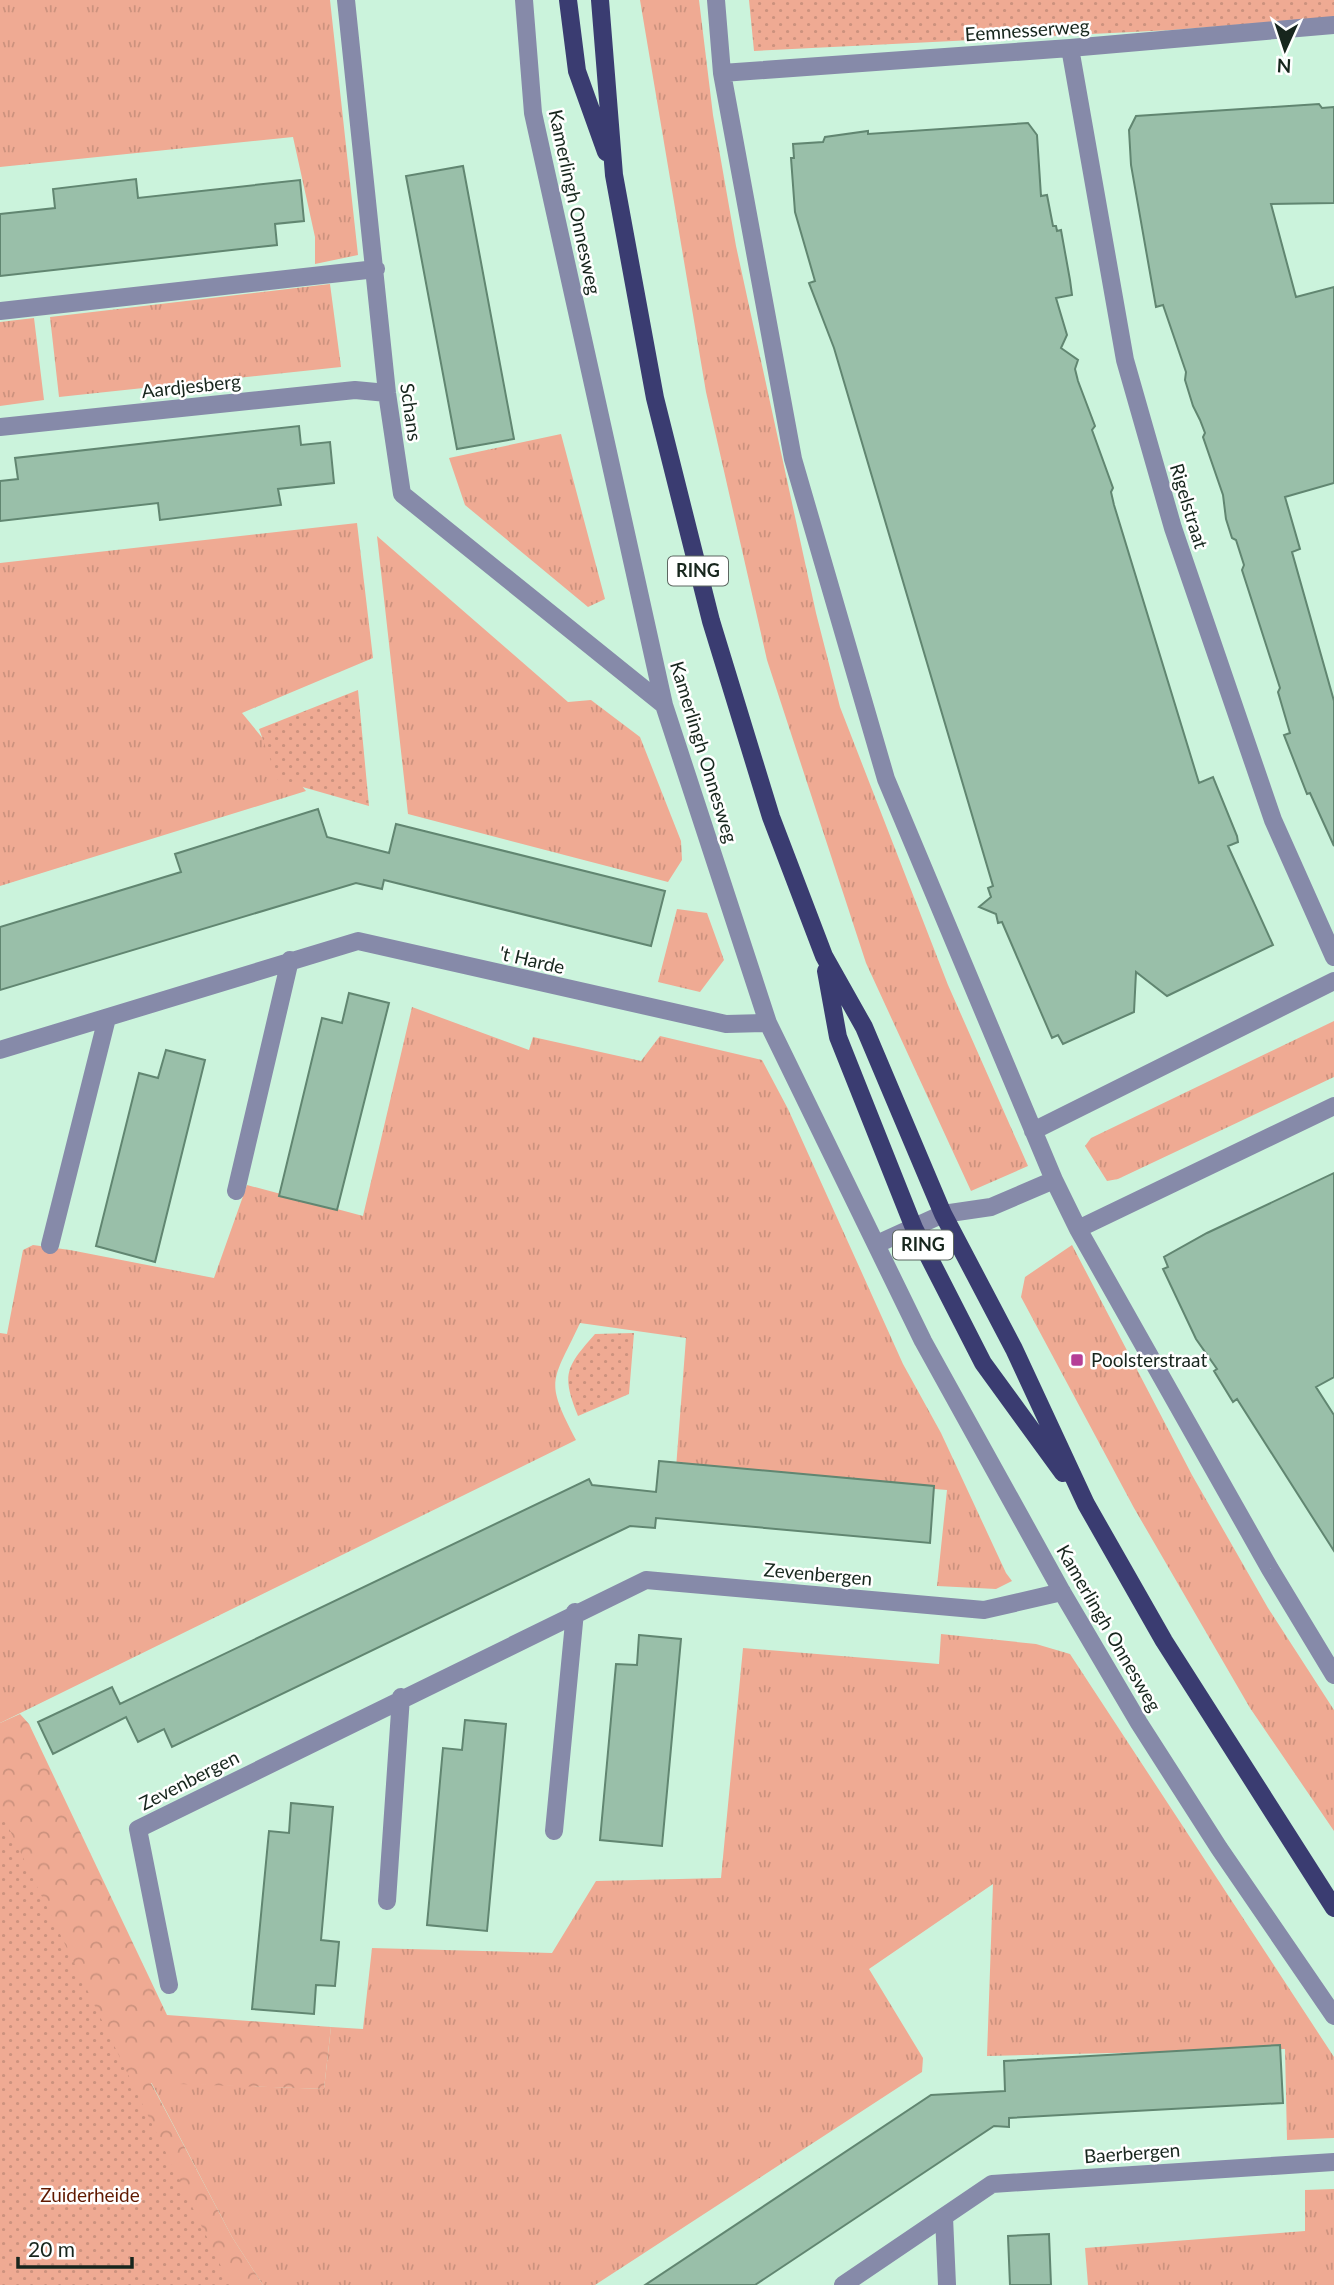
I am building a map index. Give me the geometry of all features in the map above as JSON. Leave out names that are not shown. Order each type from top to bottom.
[{"type":"main road","name":"Kamerlingh Onnesweg","points":[[568,0],[577,71],[614,175]]},
{"type":"main road","name":"Kamerlingh Onnesweg","points":[[600,0],[614,175],[655,398],[711,621],[771,817],[824,956],[864,1027],[943,1214],[1014,1349],[1086,1504],[1164,1641],[1334,1908]]},
{"type":"main road","name":"Kamerlingh Onnesweg","points":[[824,956],[838,1037],[914,1228],[983,1363],[1086,1504]]},
{"type":"street","name":"Schans","points":[[346,0],[387,393],[402,494],[664,705]]},
{"type":"street","name":"Kamerlingh Onnesweg","points":[[524,0],[533,113],[664,705],[768,1023],[923,1341],[1062,1592],[1175,1780],[1334,2016]]},
{"type":"street","points":[[716,0],[722,73],[793,458],[883,765],[1033,1131],[1078,1229],[1270,1569],[1334,1675]]},
{"type":"street","name":"Eemnesserweg","points":[[722,73],[1070,48],[1334,25]]},
{"type":"street","name":"Rigelstraat","points":[[1070,48],[1125,360],[1173,528],[1273,820],[1334,957]]},
{"type":"street","points":[[0,311],[376,269]]},
{"type":"street","name":"Aardjesberg","points":[[0,427],[355,390],[387,393]]},
{"type":"street","name":"'t Harde","points":[[0,1050],[358,940],[726,1024],[768,1023]]},
{"type":"street","points":[[236,1191],[290,961]]},
{"type":"street","points":[[1033,1131],[1334,981]]},
{"type":"street","points":[[50,1245],[107,1018]]},
{"type":"street","points":[[1078,1229],[1334,1106]]},
{"type":"street","points":[[877,1244],[943,1214],[990,1207],[1054,1180]]},
{"type":"street","name":"Zevenbergen","points":[[169,1985],[138,1829],[401,1697],[646,1580],[984,1610],[1062,1592]]},
{"type":"street","points":[[554,1831],[575,1612]]},
{"type":"street","points":[[387,1901],[401,1697]]},
{"type":"street","name":"Baerbergen","points":[[843,2285],[992,2184],[1334,2162]]},
{"type":"street","points":[[944,2217],[947,2285]]},
{"type":"green space","points":[[0,0],[330,0],[358,255],[315,264],[315,237],[293,137],[0,167]]},
{"type":"green space","points":[[640,0],[699,0],[713,115],[736,246],[816,613],[840,707],[948,985],[1028,1166],[971,1191],[866,963],[767,660],[706,392]]},
{"type":"green space","points":[[749,0],[1334,0],[1334,17],[1172,30],[754,51]]},
{"type":"green space","points":[[330,284],[341,367],[59,397],[50,317]]},
{"type":"green space","points":[[34,318],[44,400],[0,406],[0,322]]},
{"type":"green space","points":[[561,434],[605,599],[588,607],[465,505],[449,458]]},
{"type":"green space","points":[[357,523],[373,658],[242,713],[306,791],[0,886],[0,563]]},
{"type":"green space","points":[[377,536],[568,702],[591,700],[640,737],[681,841],[682,860],[668,882],[408,814]]},
{"type":"green space","points":[[358,690],[369,806],[278,780],[259,729]]},
{"type":"green space","points":[[677,909],[707,913],[724,960],[700,992],[658,982]]},
{"type":"green space","points":[[412,1007],[529,1050],[533,1037],[641,1061],[660,1036],[762,1060],[788,1109],[903,1364],[941,1433],[1012,1581],[996,1589],[937,1586],[947,1490],[676,1468],[686,1338],[580,1323],[558,1370],[556,1381],[559,1404],[576,1440],[0,1723],[0,1333],[7,1334],[23,1250],[33,1245],[70,1250],[214,1278],[247,1185],[363,1216]]},
{"type":"green space","points":[[1334,1021],[1334,1077],[1118,1179],[1107,1181],[1085,1146],[1091,1138]]},
{"type":"green space","points":[[1072,1245],[1192,1475],[1268,1608],[1334,1710],[1334,1831],[1250,1708],[1134,1508],[1021,1297],[1025,1277]]},
{"type":"green space","points":[[634,1333],[629,1394],[578,1416],[569,1390],[572,1363],[595,1334]]},
{"type":"green space","points":[[941,1634],[1036,1644],[1070,1654],[1334,2057],[1334,2138],[1287,2140],[1285,2049],[987,2056],[993,1884],[869,1969],[923,2058],[922,2072],[595,2285],[263,2285],[232,2237],[151,2082],[324,2089],[331,2027],[363,2029],[372,1948],[552,1953],[596,1881],[721,1878],[743,1648],[939,1664]]},
{"type":"green space","points":[[20,1714],[29,1724],[167,2015],[331,2027],[324,2089],[151,2083],[232,2237],[263,2285],[0,2285],[0,1723]]},
{"type":"green space","name":"Zuiderheide","points":[[0,1810],[230,2285],[0,2285]]},
{"type":"green space","points":[[1334,2189],[1334,2285],[1088,2285],[1085,2248],[1305,2231],[1305,2190]]},
{"type":"building","points":[[1319,104],[1322,108],[1334,107],[1334,203],[1271,204],[1296,297],[1334,287],[1334,483],[1285,497],[1300,549],[1292,552],[1334,701],[1334,846],[1310,793],[1307,794],[1284,735],[1290,733],[1278,692],[1280,688],[1242,570],[1244,565],[1226,519],[1223,495],[1203,437],[1205,433],[1193,406],[1185,380],[1186,372],[1163,305],[1156,307],[1131,165],[1129,130],[1136,116]]},
{"type":"building","points":[[1028,123],[1037,135],[1041,196],[1047,195],[1053,226],[1056,226],[1057,231],[1061,230],[1070,280],[1072,295],[1056,298],[1067,335],[1061,348],[1078,360],[1075,369],[1095,426],[1092,430],[1113,488],[1111,492],[1114,505],[1199,783],[1213,777],[1237,836],[1238,842],[1228,846],[1273,945],[1167,996],[1136,972],[1134,1012],[1063,1044],[1058,1035],[1052,1038],[1002,922],[998,923],[996,914],[979,907],[991,897],[988,888],[993,886],[834,348],[809,283],[815,281],[795,212],[791,158],[794,158],[793,144],[823,142],[825,137],[868,131],[868,134]]},
{"type":"building","points":[[463,166],[514,439],[457,449],[406,176]]},
{"type":"building","points":[[136,179],[138,198],[300,180],[304,221],[275,224],[277,245],[0,276],[0,214],[55,208],[53,189]]},
{"type":"building","points":[[299,426],[301,445],[330,442],[334,483],[278,489],[281,505],[160,520],[158,503],[0,521],[0,481],[18,479],[15,458]]},
{"type":"building","points":[[318,809],[327,837],[389,853],[396,824],[665,891],[651,946],[384,880],[382,889],[356,883],[0,990],[0,927],[181,872],[175,854]]},
{"type":"building","points":[[349,993],[389,1003],[337,1210],[279,1196],[322,1018],[342,1023]]},
{"type":"building","points":[[166,1050],[205,1060],[155,1262],[96,1246],[139,1073],[158,1078]]},
{"type":"building","points":[[1334,1173],[1334,1377],[1316,1387],[1334,1415],[1334,1551],[1237,1399],[1233,1402],[1214,1371],[1217,1369],[1196,1339],[1163,1269],[1168,1267],[1164,1257],[1207,1233]]},
{"type":"building","points":[[659,1461],[934,1486],[930,1543],[656,1518],[655,1528],[630,1526],[172,1747],[164,1729],[138,1742],[126,1717],[53,1754],[38,1722],[112,1687],[120,1704],[589,1479],[592,1485],[656,1492]]},
{"type":"building","points":[[639,1635],[681,1639],[662,1846],[600,1840],[616,1664],[637,1665]]},
{"type":"building","points":[[465,1720],[506,1724],[487,1931],[427,1925],[443,1748],[462,1750]]},
{"type":"building","points":[[291,1803],[333,1807],[321,1940],[339,1942],[335,1986],[316,1985],[314,2014],[252,2009],[269,1831],[289,1833]]},
{"type":"building","points":[[1280,2045],[1283,2103],[1009,2118],[1009,2127],[994,2126],[755,2285],[645,2285],[931,2095],[1005,2091],[1004,2061]]},
{"type":"building","points":[[1049,2234],[1051,2285],[1010,2285],[1008,2236]]},
{"type":"place","name":"Poolsterstraat","points":[[1077,1360]]}]
